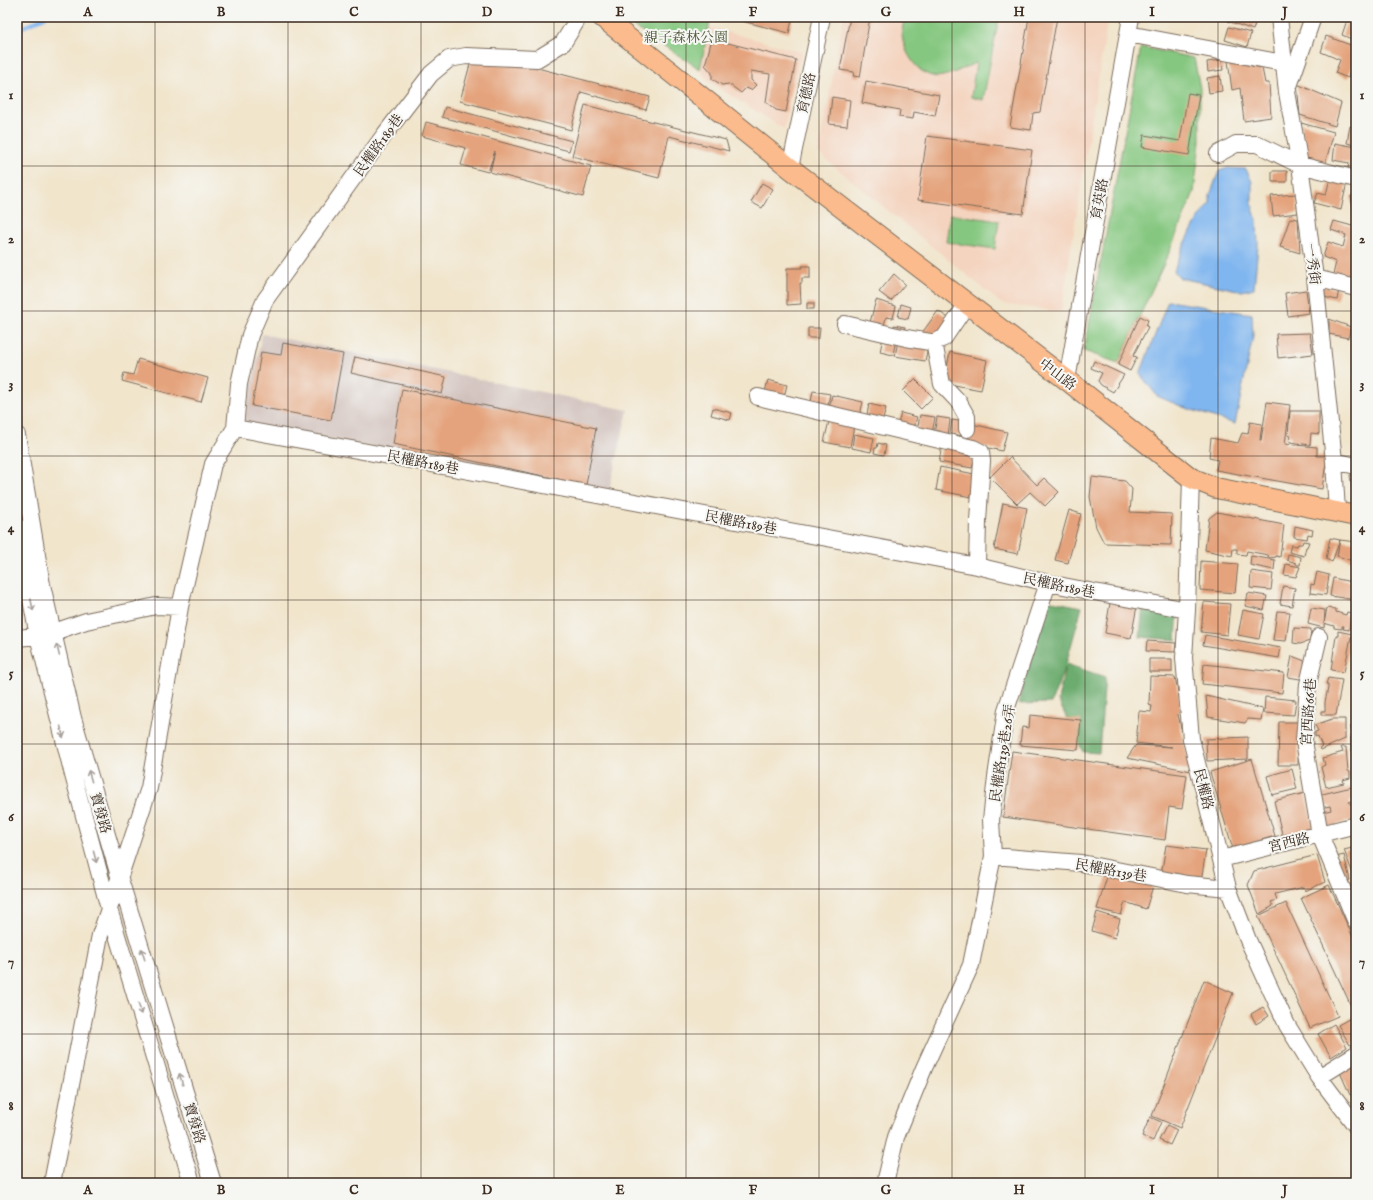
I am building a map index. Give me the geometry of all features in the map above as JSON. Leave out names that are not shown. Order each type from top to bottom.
[{"type":"main road","name":"中山路","points":[[606,18],[790,168],[1067,380],[1191,478],[1216,488],[1356,516]]},
{"type":"street","name":"民權路189巷","points":[[579,17],[563,43],[537,59],[466,56],[449,59],[431,74],[265,300],[250,335],[239,384],[234,428],[977,566],[1048,583],[1187,610]]},
{"type":"street","name":"育德路","points":[[790,168],[822,17]]},
{"type":"street","name":"育英路","points":[[1067,380],[1131,17]]},
{"type":"street","name":"一秀街","points":[[1279,17],[1283,63],[1300,165],[1315,278],[1334,461],[1337,512]]},
{"type":"street","points":[[1287,92],[1313,17]]},
{"type":"street","points":[[1128,34],[1283,63]]},
{"type":"street","points":[[1218,154],[1236,144],[1257,144],[1300,165],[1356,179]]},
{"type":"street","points":[[1315,278],[1356,288]]},
{"type":"street","points":[[845,324],[906,338],[934,342],[944,338],[967,304]]},
{"type":"street","points":[[934,342],[942,384],[958,401],[967,417],[967,429]]},
{"type":"street","points":[[758,397],[973,448],[981,452],[982,461],[977,566]]},
{"type":"street","points":[[52,1183],[100,934],[110,909],[119,876],[149,788],[180,607],[213,464],[234,428]]},
{"type":"street","name":"寶發路","points":[[17,435],[42,585],[73,718],[119,876],[213,1183]]},
{"type":"street","points":[[1334,461],[1356,466]]},
{"type":"street","name":"民權路","points":[[1191,478],[1184,658],[1191,739],[1228,888],[1248,940],[1287,1024],[1319,1077],[1356,1126]]},
{"type":"street","name":"寶發路","points":[[17,526],[38,636],[73,775],[110,909],[192,1183]]},
{"type":"street","name":"民權路139巷26弄","points":[[885,1183],[896,1137],[924,1068],[971,965],[994,856],[991,820],[1006,710],[1048,583]]},
{"type":"street","points":[[17,638],[38,636],[86,621],[156,606],[180,607]]},
{"type":"street","name":"宮西路66巷","points":[[1319,636],[1308,684],[1304,741],[1320,835],[1356,922]]},
{"type":"street","name":"宮西路","points":[[1221,859],[1356,825]]},
{"type":"street","name":"民權路139巷","points":[[994,856],[1082,863],[1187,884],[1228,888]]},
{"type":"street","points":[[1319,1077],[1356,1054]]},
{"type":"shaded area","points":[[844,17],[1108,17],[1061,312],[1002,304],[818,153]]},
{"type":"shaded area","points":[[709,27],[802,52],[784,129],[708,81],[700,69]]},
{"type":"shaded area","points":[[262,334],[628,410],[609,490],[244,424]]},
{"type":"green space","name":"親子森林公園","points":[[623,17],[711,17],[700,69],[622,19]]},
{"type":"green space","points":[[905,17],[999,17],[983,100],[971,97],[976,63],[948,75],[937,77],[926,74],[915,65],[904,45],[902,30]]},
{"type":"green space","points":[[1141,47],[1194,58],[1200,88],[1200,142],[1194,192],[1168,255],[1118,363],[1084,351]]},
{"type":"green space","points":[[950,214],[999,221],[995,249],[946,242]]},
{"type":"green space","points":[[1047,600],[1082,607],[1066,664],[1105,677],[1099,753],[1083,752],[1058,700],[1065,667],[1051,703],[1018,704]]},
{"type":"green space","points":[[1143,603],[1178,609],[1176,640],[1140,637]]},
{"type":"water","points":[[1228,168],[1246,169],[1252,182],[1252,203],[1257,222],[1258,245],[1254,288],[1242,291],[1180,278],[1174,271],[1189,236],[1210,204],[1210,195],[1219,171]]},
{"type":"water","points":[[1168,301],[1252,314],[1253,336],[1235,424],[1183,407],[1157,396],[1140,374]]},
{"type":"building","points":[[726,17],[793,17],[789,33]]},
{"type":"building","points":[[850,17],[870,17],[860,77],[853,76],[854,72],[840,70]]},
{"type":"building","points":[[1029,17],[1057,17],[1040,112],[1033,113],[1031,130],[1010,127]]},
{"type":"building","points":[[1229,17],[1257,18],[1253,30],[1228,21]]},
{"type":"building","points":[[1348,17],[1356,18],[1356,41],[1342,35]]},
{"type":"building","points":[[1229,27],[1251,33],[1247,47],[1225,40]]},
{"type":"building","points":[[1326,36],[1356,47],[1348,78],[1335,73],[1340,60],[1321,52]]},
{"type":"building","points":[[712,39],[796,60],[786,112],[776,110],[766,102],[770,74],[751,71],[751,80],[756,85],[751,90],[746,88],[741,93],[729,84],[722,85],[712,79],[712,73],[705,65]]},
{"type":"building","points":[[472,57],[508,66],[510,61],[650,97],[646,110],[581,92],[571,130],[460,101]]},
{"type":"building","points":[[1222,60],[1223,70],[1208,72],[1207,62]]},
{"type":"building","points":[[1228,61],[1262,68],[1265,83],[1269,83],[1271,117],[1244,121],[1240,88],[1232,90]]},
{"type":"building","points":[[1220,76],[1222,91],[1209,93],[1207,78]]},
{"type":"building","points":[[866,81],[939,95],[935,116],[914,112],[913,119],[899,117],[900,110],[862,103]]},
{"type":"building","points":[[1297,84],[1341,103],[1335,126],[1300,115]]},
{"type":"building","points":[[1188,93],[1199,95],[1189,155],[1142,147],[1144,135],[1180,141]]},
{"type":"building","points":[[832,97],[850,100],[847,126],[829,124]]},
{"type":"building","points":[[585,105],[726,140],[729,151],[669,136],[659,178],[572,156]]},
{"type":"building","points":[[445,107],[572,141],[569,151],[442,117]]},
{"type":"building","points":[[426,122],[591,166],[583,197],[490,172],[495,151],[488,172],[461,165],[466,148],[422,136]]},
{"type":"building","points":[[1301,123],[1334,132],[1325,164],[1306,158]]},
{"type":"building","points":[[1350,126],[1356,128],[1356,145],[1347,143]]},
{"type":"building","points":[[927,136],[1032,150],[1023,214],[918,200]]},
{"type":"building","points":[[1335,143],[1356,147],[1356,170],[1348,168],[1349,163],[1333,160]]},
{"type":"building","points":[[1272,171],[1287,171],[1287,182],[1272,182]]},
{"type":"building","points":[[1330,178],[1347,182],[1341,210],[1314,203],[1318,193],[1326,195]]},
{"type":"building","points":[[762,183],[773,189],[762,208],[751,202]]},
{"type":"building","points":[[1296,194],[1298,213],[1273,216],[1271,196]]},
{"type":"building","points":[[1356,195],[1356,220],[1355,220],[1351,196]]},
{"type":"building","points":[[1290,218],[1298,219],[1300,253],[1280,247]]},
{"type":"building","points":[[1334,221],[1356,227],[1356,266],[1351,285],[1332,279],[1336,262],[1323,257],[1328,242],[1343,247],[1346,235],[1331,230]]},
{"type":"building","points":[[802,266],[810,266],[810,278],[802,278],[802,283],[800,283],[801,304],[787,305],[787,268],[802,268]]},
{"type":"building","points":[[894,274],[905,284],[891,301],[879,292]]},
{"type":"building","points":[[1320,286],[1339,289],[1337,300],[1324,297]]},
{"type":"building","points":[[1306,290],[1309,313],[1288,316],[1285,293]]},
{"type":"building","points":[[876,300],[896,306],[893,318],[886,317],[883,330],[869,326]]},
{"type":"building","points":[[807,303],[814,303],[814,309],[807,309]]},
{"type":"building","points":[[901,304],[911,307],[908,319],[898,317]]},
{"type":"building","points":[[938,311],[950,319],[937,339],[919,337]]},
{"type":"building","points":[[1140,316],[1148,320],[1146,326],[1148,327],[1133,356],[1137,357],[1130,371],[1118,365]]},
{"type":"building","points":[[1329,319],[1351,327],[1348,338],[1329,334]]},
{"type":"building","points":[[894,325],[905,327],[904,332],[893,330]]},
{"type":"building","points":[[1356,325],[1356,348],[1351,345]]},
{"type":"building","points":[[808,328],[820,328],[819,338],[808,338]]},
{"type":"building","points":[[1310,333],[1313,354],[1278,358],[1276,334]]},
{"type":"building","points":[[883,337],[896,339],[893,355],[880,352]]},
{"type":"building","points":[[898,341],[928,347],[925,361],[895,356]]},
{"type":"building","points":[[283,343],[343,354],[331,420],[252,406],[261,352],[281,355]]},
{"type":"building","points":[[950,352],[987,360],[981,390],[944,383]]},
{"type":"building","points":[[355,357],[446,377],[442,394],[351,373]]},
{"type":"building","points":[[138,359],[208,378],[201,402],[122,381],[124,373],[133,375]]},
{"type":"building","points":[[1094,361],[1124,375],[1113,392],[1101,385],[1098,381],[1102,373],[1091,368]]},
{"type":"building","points":[[915,379],[933,397],[921,409],[903,391]]},
{"type":"building","points":[[768,380],[787,385],[783,401],[764,396]]},
{"type":"building","points":[[402,389],[596,428],[586,485],[393,444]]},
{"type":"building","points":[[813,391],[830,394],[827,410],[810,407]]},
{"type":"building","points":[[832,395],[863,402],[859,419],[828,412]]},
{"type":"building","points":[[1267,402],[1290,405],[1285,444],[1317,447],[1317,456],[1327,456],[1322,489],[1216,470],[1218,460],[1209,458],[1211,438],[1238,443],[1242,433],[1248,434],[1250,422],[1262,424],[1261,440]]},
{"type":"building","points":[[869,404],[886,408],[882,423],[866,420]]},
{"type":"building","points":[[713,408],[732,413],[730,420],[711,415]]},
{"type":"building","points":[[1290,411],[1319,411],[1319,434],[1311,433],[1310,445],[1290,442],[1291,436],[1288,435]]},
{"type":"building","points":[[901,413],[917,417],[913,432],[897,427]]},
{"type":"building","points":[[920,415],[935,417],[932,434],[917,432]]},
{"type":"building","points":[[937,417],[950,419],[948,436],[934,434]]},
{"type":"building","points":[[952,420],[965,422],[963,436],[950,434]]},
{"type":"building","points":[[829,421],[854,426],[850,447],[824,442]]},
{"type":"building","points":[[972,424],[1007,432],[1002,451],[967,443]]},
{"type":"building","points":[[854,434],[874,438],[871,452],[852,448]]},
{"type":"building","points":[[878,443],[886,445],[884,455],[874,453]]},
{"type":"building","points":[[942,445],[976,451],[972,468],[939,462]]},
{"type":"building","points":[[1010,457],[1037,485],[1044,478],[1059,492],[1045,506],[1030,492],[1017,504],[990,477]]},
{"type":"building","points":[[940,467],[979,475],[975,495],[971,494],[971,497],[936,490]]},
{"type":"building","points":[[1350,475],[1356,475],[1356,501],[1354,500]]},
{"type":"building","points":[[1092,477],[1125,481],[1132,489],[1130,512],[1172,514],[1171,545],[1104,543],[1096,527],[1090,497]]},
{"type":"building","points":[[1003,503],[1027,508],[1018,554],[994,549]]},
{"type":"building","points":[[1069,510],[1081,514],[1068,563],[1055,560]]},
{"type":"building","points":[[1217,512],[1284,525],[1280,557],[1276,556],[1269,558],[1268,555],[1247,551],[1246,555],[1237,554],[1237,549],[1233,549],[1232,556],[1205,550],[1209,518]]},
{"type":"building","points":[[1295,526],[1313,530],[1312,535],[1308,534],[1307,539],[1294,537]]},
{"type":"building","points":[[1330,538],[1340,540],[1332,562],[1326,559]]},
{"type":"building","points":[[1340,540],[1356,542],[1356,562],[1337,556]]},
{"type":"building","points":[[1303,541],[1309,542],[1304,556],[1289,552],[1291,545],[1297,546],[1298,544],[1302,544]]},
{"type":"building","points":[[1288,554],[1301,557],[1300,565],[1287,560]]},
{"type":"building","points":[[1251,556],[1275,560],[1274,570],[1250,565]]},
{"type":"building","points":[[1201,561],[1238,564],[1235,593],[1200,590]]},
{"type":"building","points":[[1286,564],[1300,567],[1296,577],[1284,575]]},
{"type":"building","points":[[1251,571],[1273,574],[1271,590],[1250,588]]},
{"type":"building","points":[[1317,572],[1329,575],[1326,595],[1310,593],[1311,584],[1314,585]]},
{"type":"building","points":[[1333,578],[1356,583],[1356,600],[1330,596]]},
{"type":"building","points":[[1283,586],[1295,588],[1292,606],[1280,604]]},
{"type":"building","points":[[1248,593],[1267,596],[1264,610],[1245,606]]},
{"type":"building","points":[[1204,602],[1230,604],[1227,635],[1201,632]]},
{"type":"building","points":[[1110,603],[1137,606],[1131,638],[1105,633]]},
{"type":"building","points":[[1311,608],[1325,610],[1324,628],[1308,624]]},
{"type":"building","points":[[1327,608],[1336,609],[1336,612],[1346,615],[1347,612],[1351,613],[1349,630],[1343,629],[1344,626],[1342,626],[1342,629],[1334,628],[1334,626],[1324,623]]},
{"type":"building","points":[[1243,610],[1264,614],[1259,639],[1238,635]]},
{"type":"building","points":[[1277,611],[1290,612],[1286,641],[1273,640]]},
{"type":"building","points":[[1355,617],[1356,638],[1351,637],[1344,672],[1331,670],[1338,631],[1352,634]]},
{"type":"building","points":[[1294,628],[1311,629],[1310,641],[1300,644],[1293,643]]},
{"type":"building","points":[[1205,635],[1281,648],[1279,658],[1203,645]]},
{"type":"building","points":[[1147,641],[1176,643],[1175,652],[1146,651]]},
{"type":"building","points":[[1292,656],[1310,663],[1306,674],[1300,679],[1288,677]]},
{"type":"building","points":[[1149,659],[1172,659],[1172,672],[1149,672]]},
{"type":"building","points":[[1204,664],[1284,673],[1282,693],[1202,684]]},
{"type":"building","points":[[1150,676],[1175,677],[1181,707],[1178,715],[1191,771],[1127,758],[1136,745],[1172,747],[1136,743],[1139,711],[1151,712],[1152,706],[1149,705]]},
{"type":"building","points":[[1328,678],[1342,680],[1336,715],[1321,715],[1321,711],[1325,711],[1328,688],[1328,685],[1326,684]]},
{"type":"building","points":[[1206,696],[1263,709],[1261,720],[1248,719],[1245,723],[1208,717]]},
{"type":"building","points":[[1265,697],[1296,700],[1294,715],[1264,713]]},
{"type":"building","points":[[1356,708],[1356,725],[1352,725],[1352,709]]},
{"type":"building","points":[[1030,715],[1081,720],[1078,750],[1020,745],[1022,727],[1029,728]]},
{"type":"building","points":[[1332,719],[1345,719],[1345,739],[1321,750],[1320,747],[1322,746],[1318,736],[1315,737],[1315,732],[1318,731],[1315,725]]},
{"type":"building","points":[[1279,722],[1299,722],[1298,765],[1278,765]]},
{"type":"building","points":[[1356,725],[1356,791],[1353,783],[1350,727]]},
{"type":"building","points":[[1248,737],[1248,759],[1207,761],[1206,739]]},
{"type":"building","points":[[1341,747],[1346,747],[1350,778],[1343,780],[1344,783],[1326,787],[1321,767],[1325,765],[1323,758],[1343,752]]},
{"type":"building","points":[[1012,751],[1187,775],[1182,809],[1169,807],[1165,840],[1003,817]]},
{"type":"building","points":[[1252,759],[1275,836],[1233,849],[1210,772]]},
{"type":"building","points":[[1292,769],[1297,789],[1272,795],[1267,776]]},
{"type":"building","points":[[1352,787],[1356,800],[1349,802],[1350,804],[1356,803],[1356,819],[1327,828],[1323,812],[1331,810],[1330,806],[1320,808],[1318,795]]},
{"type":"building","points":[[1305,793],[1314,830],[1283,838],[1274,801]]},
{"type":"building","points":[[1166,845],[1206,850],[1201,882],[1161,876]]},
{"type":"building","points":[[1356,847],[1356,882],[1344,850]]},
{"type":"building","points":[[1317,855],[1325,882],[1305,891],[1304,887],[1275,894],[1277,900],[1271,902],[1273,906],[1259,914],[1248,885],[1254,871]]},
{"type":"building","points":[[1344,855],[1350,880],[1340,882],[1336,857]]},
{"type":"building","points":[[1115,875],[1153,886],[1146,909],[1125,902],[1121,915],[1097,909],[1107,877],[1113,879]]},
{"type":"building","points":[[1329,885],[1356,944],[1356,1009],[1353,1010],[1301,898]]},
{"type":"building","points":[[1356,886],[1356,917],[1343,891]]},
{"type":"building","points":[[1286,903],[1338,1016],[1310,1028],[1258,916]]},
{"type":"building","points":[[1097,912],[1120,919],[1115,938],[1092,931]]},
{"type":"building","points":[[1204,980],[1233,993],[1180,1128],[1152,1116]]},
{"type":"building","points":[[1263,1007],[1269,1016],[1256,1024],[1251,1014]]},
{"type":"building","points":[[1356,1015],[1356,1042],[1350,1045],[1338,1025]]},
{"type":"building","points":[[1334,1024],[1347,1047],[1331,1057],[1318,1034]]},
{"type":"building","points":[[1353,1063],[1356,1066],[1356,1091],[1350,1095],[1339,1070]]},
{"type":"building","points":[[1150,1117],[1161,1122],[1153,1141],[1142,1136]]},
{"type":"building","points":[[1167,1125],[1177,1130],[1170,1145],[1159,1140]]},
{"type":"waterway","points":[[17,30],[45,17]]}]
